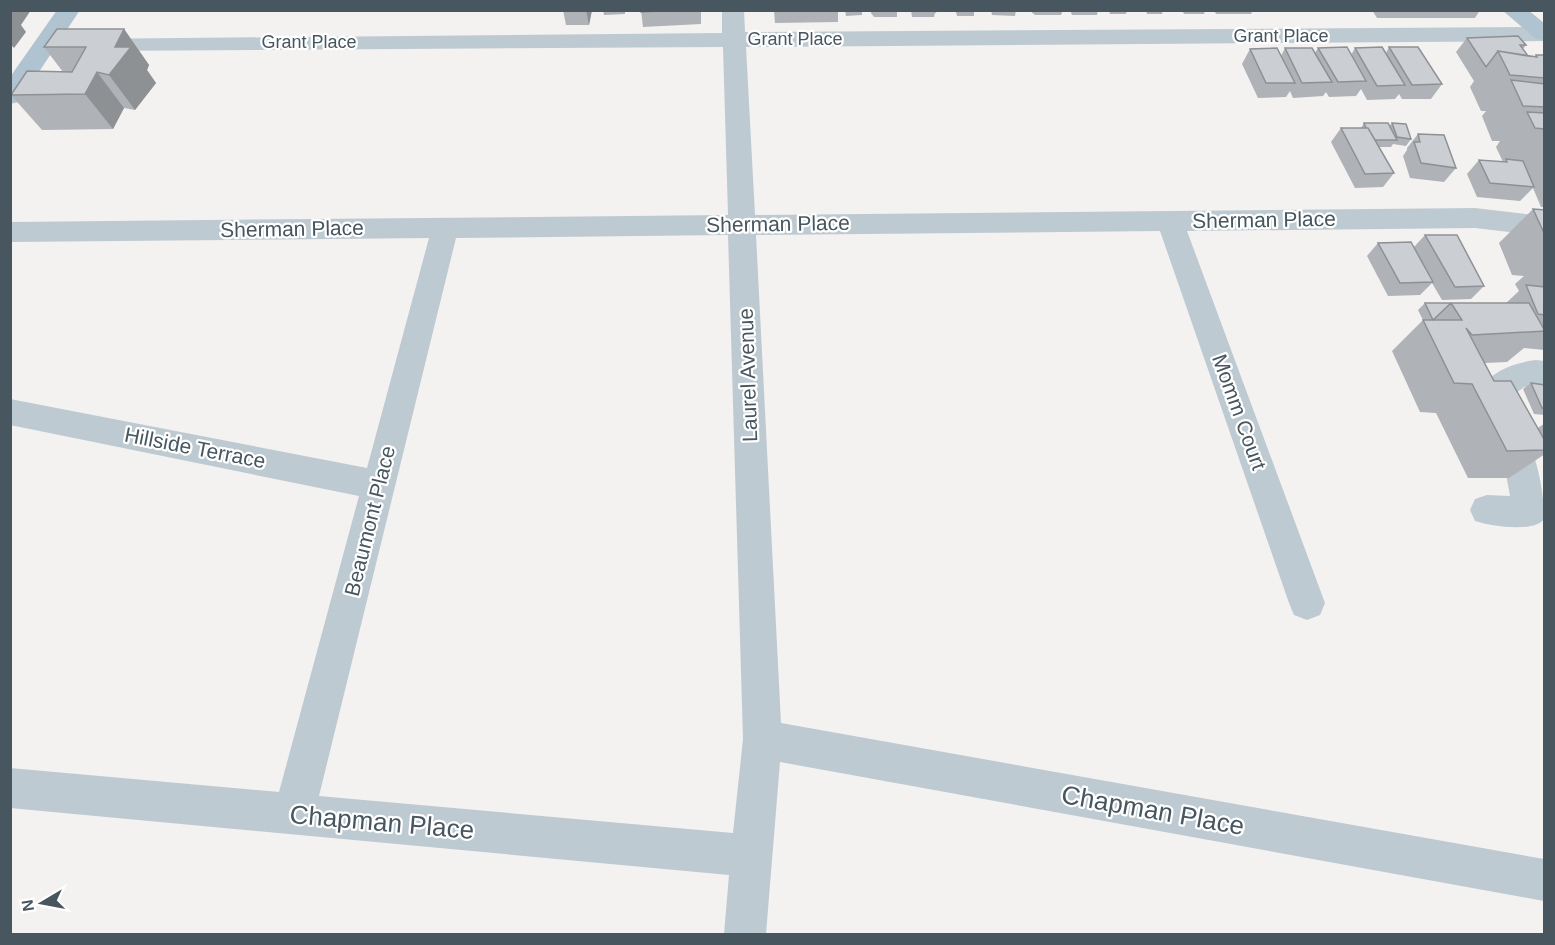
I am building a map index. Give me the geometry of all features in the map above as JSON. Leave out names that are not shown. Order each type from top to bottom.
[{"type":"main road","points":[[10,96],[69,10]]},
{"type":"main road","points":[[1513,10],[1544,34]]},
{"type":"street","name":"Grant Place","points":[[46,44],[734,25],[1544,34]]},
{"type":"street","name":"Laurel Avenue","points":[[734,25],[762,739],[753,856]]},
{"type":"street","name":"Sherman Place","points":[[10,232],[1475,218],[1545,226]]},
{"type":"street","name":"Momm Court","points":[[1170,220],[1307,603]]},
{"type":"street","name":"Beaumont Place","points":[[294,814],[445,228]]},
{"type":"street","points":[[1487,510],[1531,512],[1512,439],[1495,407],[1497,394],[1506,382],[1518,375],[1545,373]]},
{"type":"street","name":"Hillside Terrace","points":[[10,412],[379,485]]},
{"type":"street","name":"Chapman Place","points":[[762,739],[1545,880]]},
{"type":"street","name":"Chapman Place","points":[[10,789],[753,856]]},
{"type":"street","points":[[745,934],[753,856]]},
{"type":"building","points":[[641,10],[682,10],[641,12]]},
{"type":"building","points":[[57,29],[124,29],[115,47],[131,47],[109,75],[97,72],[85,94],[11,95],[27,71],[72,72],[86,47],[44,47]]},
{"type":"building","points":[[1518,36],[1526,45],[1520,45],[1528,56],[1498,51],[1486,67],[1467,38]]},
{"type":"building","points":[[1347,47],[1366,81],[1338,82],[1318,48]]},
{"type":"building","points":[[1382,47],[1405,85],[1377,86],[1355,48]]},
{"type":"building","points":[[1389,47],[1418,47],[1442,84],[1412,85]]},
{"type":"building","points":[[1277,48],[1295,83],[1266,83],[1250,49]]},
{"type":"building","points":[[1285,48],[1312,48],[1332,82],[1302,83]]},
{"type":"building","points":[[1498,51],[1537,57],[1536,55],[1545,55],[1545,78],[1510,75]]},
{"type":"building","points":[[1511,80],[1545,84],[1545,107],[1523,106]]},
{"type":"building","points":[[1527,112],[1545,113],[1545,129],[1535,128]]},
{"type":"building","points":[[1364,123],[1388,123],[1397,140],[1375,140]]},
{"type":"building","points":[[1392,123],[1406,124],[1411,139],[1397,137]]},
{"type":"building","points":[[1341,128],[1368,128],[1394,173],[1365,174]]},
{"type":"building","points":[[1418,134],[1444,135],[1456,168],[1421,163],[1414,142],[1420,142]]},
{"type":"building","points":[[1506,159],[1523,161],[1534,187],[1490,183],[1479,160],[1507,162]]},
{"type":"building","points":[[1533,209],[1545,210],[1545,235]]},
{"type":"building","points":[[1425,235],[1457,235],[1484,286],[1455,287]]},
{"type":"building","points":[[1411,242],[1433,282],[1400,283],[1378,243]]},
{"type":"building","points":[[1526,285],[1545,287],[1545,315],[1538,314]]},
{"type":"building","points":[[1425,303],[1451,303],[1433,320]]},
{"type":"building","points":[[1451,303],[1529,303],[1545,331],[1472,335],[1466,328],[1494,381],[1511,381],[1545,441],[1545,450],[1507,451],[1472,384],[1454,383],[1423,320],[1462,320]]},
{"type":"building","points":[[1531,383],[1545,385],[1545,408],[1542,408]]}]
